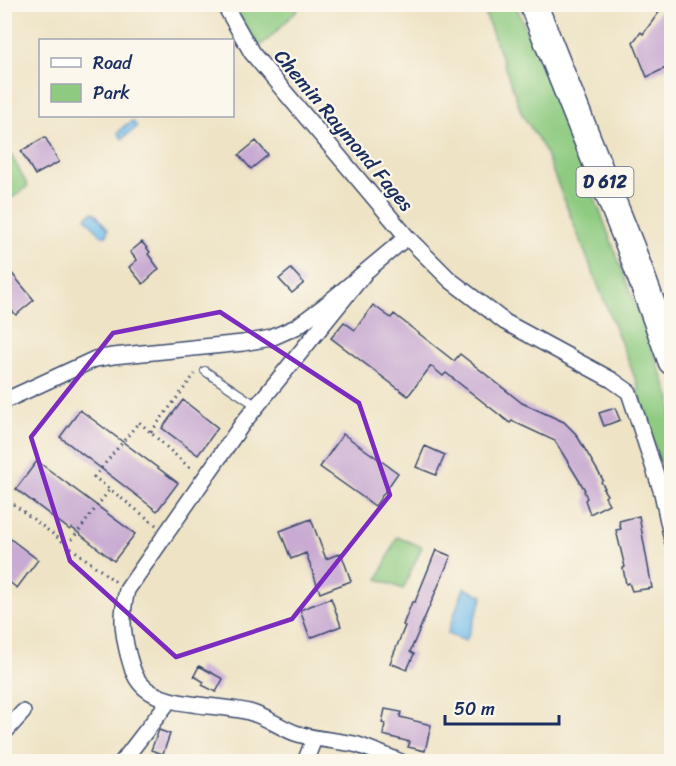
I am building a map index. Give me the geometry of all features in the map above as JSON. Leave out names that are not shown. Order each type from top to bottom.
[{"type":"highway","name":"D 612","points":[[533,4],[630,246],[672,361]]},
{"type":"street","name":"Chemin Raymond Fages","points":[[4,401],[95,359],[243,344],[271,338],[296,327],[407,237],[252,53],[224,4]]},
{"type":"street","points":[[407,237],[450,280],[505,322],[612,380],[629,392],[662,493],[672,540]]},
{"type":"street","points":[[364,274],[257,406],[127,590],[122,611],[123,635],[132,668],[139,683],[152,695],[169,701],[217,705],[250,712],[314,739],[357,745],[401,762]]},
{"type":"street","points":[[122,762],[169,701]]},
{"type":"street","points":[[4,733],[23,712]]},
{"type":"street","points":[[305,762],[314,739]]},
{"type":"lane","points":[[203,369],[257,406]]},
{"type":"path","points":[[151,432],[203,369]]},
{"type":"path","points":[[166,534],[94,477],[139,422],[203,480]]},
{"type":"path","points":[[68,545],[110,489]]},
{"type":"path","points":[[4,497],[127,590]]},
{"type":"highlighted area","points":[[220,312],[359,403],[390,495],[292,619],[176,657],[70,561],[31,437],[113,333]]},
{"type":"green space","points":[[233,5],[302,5],[270,38],[259,46]]},
{"type":"green space","points":[[482,5],[516,5],[574,143],[671,399],[671,495],[637,396],[639,388],[543,147],[522,114]]},
{"type":"green space","points":[[4,142],[28,186],[5,203],[4,203]]},
{"type":"green space","points":[[397,537],[422,547],[403,589],[378,579]]},
{"type":"water","points":[[133,121],[137,127],[122,139],[118,133]]},
{"type":"water","points":[[94,212],[108,229],[107,236],[101,235],[86,218]]},
{"type":"water","points":[[464,588],[483,596],[466,641],[447,634]]},
{"type":"building","points":[[665,4],[672,4],[672,65],[647,77],[633,42],[641,32],[643,34]]},
{"type":"building","points":[[45,137],[59,162],[35,175],[21,151]]},
{"type":"building","points":[[256,141],[268,155],[251,169],[239,155]]},
{"type":"building","points":[[142,242],[159,269],[143,284],[129,267],[137,260],[130,252]]},
{"type":"building","points":[[4,264],[34,300],[16,315],[4,302]]},
{"type":"building","points":[[291,269],[304,283],[292,293],[279,279]]},
{"type":"building","points":[[373,305],[391,318],[394,314],[454,361],[460,354],[522,403],[564,422],[576,434],[603,480],[601,482],[609,504],[590,514],[585,500],[587,498],[585,490],[555,441],[512,421],[510,423],[446,373],[443,376],[431,366],[408,396],[331,338],[344,322],[355,330]]},
{"type":"building","points":[[183,400],[218,428],[198,455],[162,428]]},
{"type":"building","points":[[615,408],[620,420],[604,426],[599,413]]},
{"type":"building","points":[[80,410],[178,483],[157,511],[60,437]]},
{"type":"building","points":[[343,434],[398,473],[375,506],[320,467]]},
{"type":"building","points":[[425,446],[445,455],[436,475],[416,467]]},
{"type":"building","points":[[37,461],[135,534],[114,561],[16,489]]},
{"type":"building","points":[[639,516],[652,588],[632,591],[629,583],[626,584],[623,568],[625,567],[616,530],[621,529],[619,521]]},
{"type":"building","points":[[311,519],[326,559],[341,553],[351,581],[320,593],[306,553],[291,559],[280,531]]},
{"type":"building","points":[[4,534],[38,560],[17,588],[4,578]]},
{"type":"building","points":[[436,550],[451,556],[410,652],[414,654],[407,670],[390,663],[412,602],[415,602]]},
{"type":"building","points":[[331,598],[341,626],[310,638],[300,610]]},
{"type":"building","points":[[199,666],[223,679],[216,692],[202,685],[204,682],[194,676]]},
{"type":"building","points":[[385,709],[401,712],[400,717],[431,725],[425,751],[408,747],[410,742],[383,735],[385,724],[382,723]]},
{"type":"building","points":[[159,730],[170,734],[163,754],[151,750]]}]
